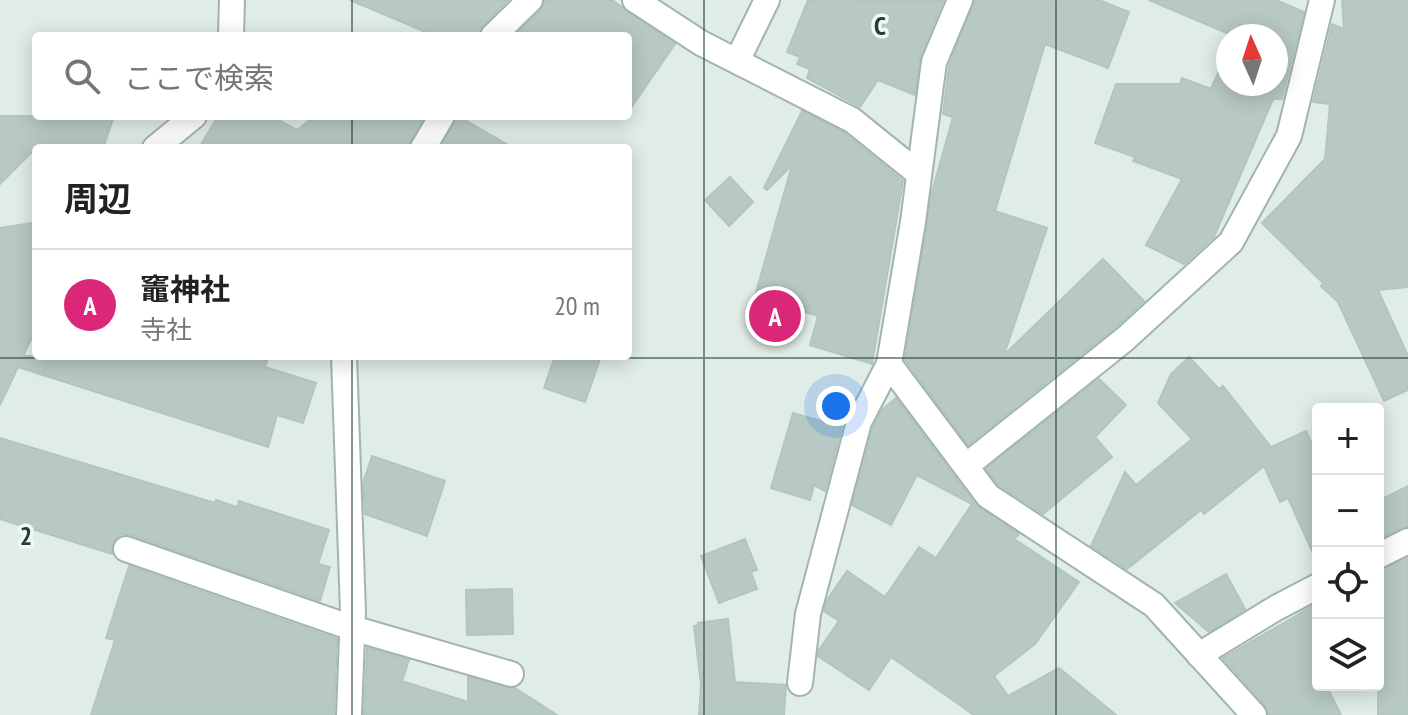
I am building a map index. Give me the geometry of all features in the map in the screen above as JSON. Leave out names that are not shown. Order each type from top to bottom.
[{"type":"street","points":[[231,32],[232,0]]},
{"type":"street","points":[[497,32],[530,0]]},
{"type":"street","points":[[635,0],[701,43],[852,120],[919,174]]},
{"type":"street","points":[[737,61],[767,0]]},
{"type":"street","points":[[800,683],[808,614],[859,422],[889,364],[934,62],[960,0]]},
{"type":"street","points":[[966,466],[1125,339],[1231,242],[1289,136],[1322,0]]},
{"type":"street","points":[[160,144],[189,120]]},
{"type":"street","points":[[425,144],[440,120]]},
{"type":"street","points":[[344,360],[352,628],[349,715]]},
{"type":"street","points":[[889,364],[988,496],[1154,605],[1254,715]]},
{"type":"street","points":[[1384,553],[1408,541]]},
{"type":"street","points":[[126,549],[352,628],[511,674]]},
{"type":"street","points":[[1199,655],[1312,589]]},
{"type":"building","points":[[350,0],[508,0],[480,32],[426,32]]},
{"type":"building","points":[[545,0],[612,0],[675,44],[632,106],[632,32],[518,32],[540,11]]},
{"type":"building","points":[[808,0],[943,1],[920,57],[915,95],[878,80],[860,107],[807,78],[810,69],[797,64],[800,57],[787,52]]},
{"type":"building","points":[[975,0],[1099,0],[1129,12],[1108,68],[1045,44],[995,211],[1047,228],[1004,355],[1103,259],[1144,301],[1115,328],[968,445],[905,360],[932,192],[953,117],[943,114],[949,66]]},
{"type":"building","points":[[1149,0],[1276,0],[1304,12],[1288,75],[1288,24],[1216,24],[1216,28]]},
{"type":"building","points":[[1342,0],[1408,0],[1408,287],[1378,290],[1408,356],[1408,390],[1384,401],[1338,302],[1262,223],[1325,159],[1330,104],[1313,102],[1332,24],[1344,29]]},
{"type":"building","points":[[1182,78],[1211,89],[1216,78],[1216,96],[1283,96],[1282,99],[1273,99],[1214,237],[1184,264],[1146,245],[1182,179],[1095,143],[1116,84],[1180,84]]},
{"type":"building","points":[[802,111],[843,132],[903,181],[872,364],[810,345],[818,316],[755,296],[792,165],[767,190],[764,188]]},
{"type":"building","points":[[0,116],[32,116],[32,120],[113,120],[104,144],[32,144],[32,152],[0,184]]},
{"type":"building","points":[[216,120],[278,120],[297,130],[310,120],[423,120],[410,144],[201,144]]},
{"type":"building","points":[[456,120],[465,120],[506,144],[442,144]]},
{"type":"building","points":[[730,177],[753,202],[729,226],[705,200]]},
{"type":"building","points":[[32,223],[32,337],[23,356],[32,356],[32,360],[268,360],[265,367],[316,383],[303,423],[277,415],[268,447],[18,367],[0,405],[0,228]]},
{"type":"building","points":[[1189,357],[1219,389],[1223,386],[1271,447],[1306,431],[1312,444],[1312,551],[1288,498],[1280,502],[1264,466],[1204,514],[1201,510],[1127,569],[1091,546],[1125,472],[1136,485],[1192,439],[1158,403],[1171,374]]},
{"type":"building","points":[[554,360],[600,360],[585,402],[544,388]]},
{"type":"building","points":[[1099,379],[1126,405],[1095,437],[1112,457],[1043,514],[998,485],[986,469]]},
{"type":"building","points":[[896,398],[976,505],[1019,534],[1014,539],[1079,582],[1035,644],[994,676],[1008,696],[1059,668],[1116,715],[974,715],[891,657],[869,690],[818,656],[839,621],[824,611],[827,600],[847,571],[885,597],[919,547],[936,558],[972,504],[917,475],[891,525],[852,505],[873,427],[882,410]]},
{"type":"building","points":[[793,413],[842,427],[825,491],[814,485],[810,500],[771,488]]},
{"type":"building","points":[[0,438],[215,503],[216,500],[237,507],[239,501],[329,530],[318,564],[330,567],[320,601],[131,535],[122,534],[116,538],[112,554],[0,519]]},
{"type":"building","points":[[372,456],[445,481],[427,536],[365,514],[363,483]]},
{"type":"building","points":[[1408,486],[1408,526],[1384,536],[1384,498]]},
{"type":"building","points":[[745,539],[757,570],[751,572],[757,589],[719,603],[701,556]]},
{"type":"building","points":[[1408,558],[1408,715],[1378,715],[1378,691],[1384,691],[1384,568]]},
{"type":"building","points":[[129,566],[337,639],[334,715],[91,715],[115,640],[106,638]]},
{"type":"building","points":[[1226,574],[1245,609],[1209,632],[1175,603]]},
{"type":"building","points":[[512,589],[513,634],[467,635],[466,590]]},
{"type":"building","points":[[1312,606],[1312,691],[1329,691],[1341,715],[1269,715],[1265,705],[1223,658]]},
{"type":"building","points":[[728,619],[735,682],[786,685],[784,715],[699,715],[701,685],[694,626]]},
{"type":"building","points":[[367,648],[409,660],[402,681],[468,702],[468,677],[515,688],[557,715],[364,715]]},
{"type":"place","name":"竈神社","points":[[775,316]]}]
